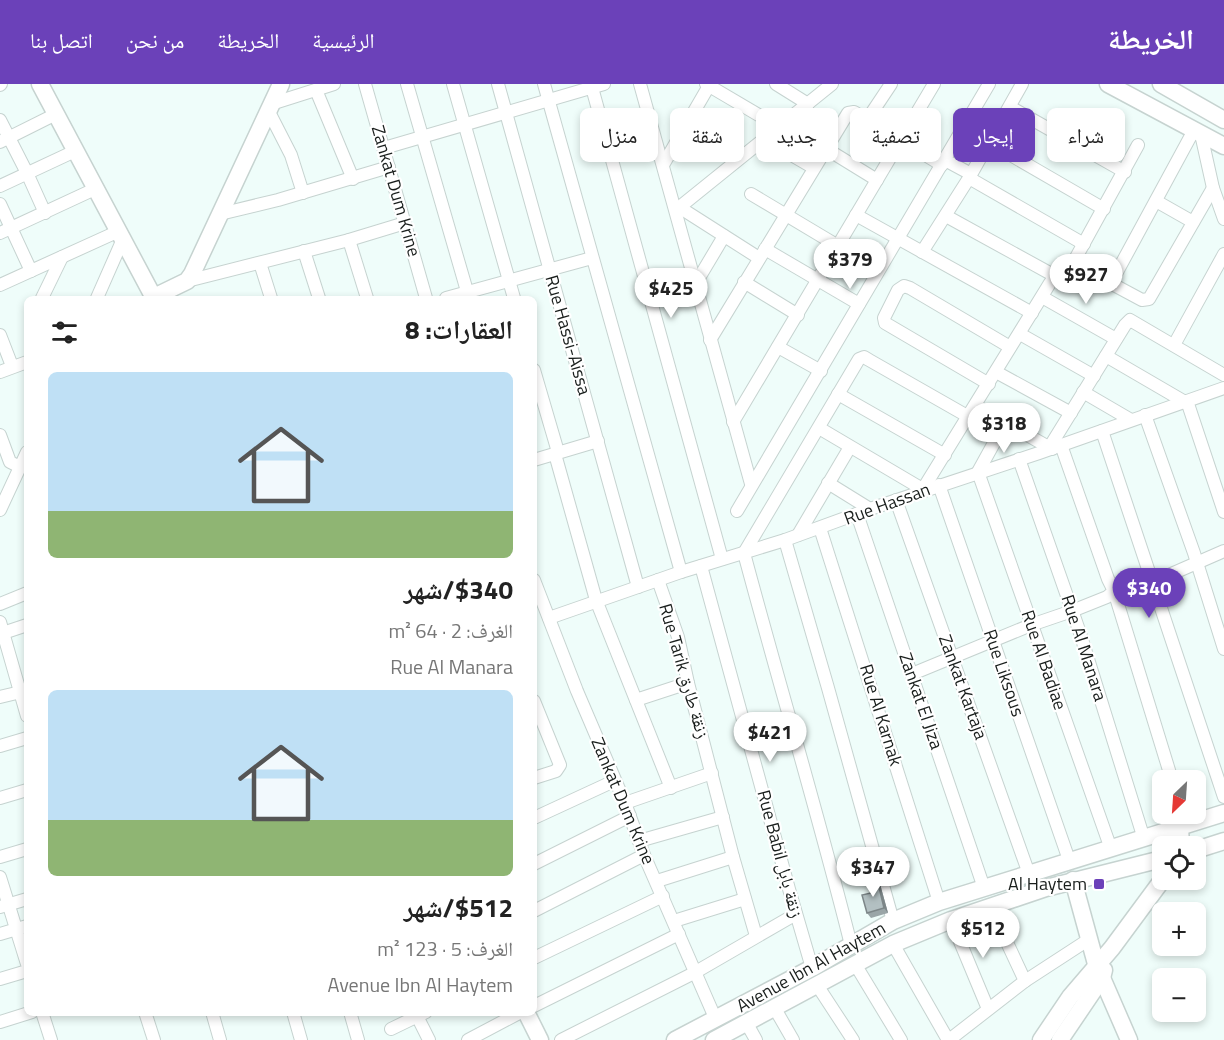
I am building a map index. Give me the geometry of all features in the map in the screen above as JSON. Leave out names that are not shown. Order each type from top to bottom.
[{"type":"street","points":[[40,84],[153,296]]},
{"type":"street","points":[[187,281],[198,262],[280,84]]},
{"type":"street","points":[[270,107],[334,84]]},
{"type":"street","name":"Zankat Dum Krine","points":[[365,84],[425,296]]},
{"type":"street","points":[[408,84],[468,296],[509,281],[592,258]]},
{"type":"street","points":[[453,84],[513,296]]},
{"type":"street","name":"Rue Hassi-Aissa","points":[[498,84],[638,586]]},
{"type":"street","points":[[544,84],[681,572]]},
{"type":"street","points":[[640,84],[678,209],[710,340],[751,484]]},
{"type":"street","points":[[776,84],[808,104]]},
{"type":"street","points":[[803,108],[832,84]]},
{"type":"street","points":[[875,108],[891,84]]},
{"type":"street","points":[[919,108],[934,84]]},
{"type":"street","points":[[737,511],[989,84]]},
{"type":"street","points":[[1108,84],[1224,146]]},
{"type":"street","points":[[1161,84],[1224,120]]},
{"type":"street","points":[[384,148],[596,85],[722,559]]},
{"type":"street","points":[[663,165],[709,85],[756,113]]},
{"type":"street","points":[[1018,85],[1010,107],[1125,172]]},
{"type":"street","points":[[316,90],[353,179]]},
{"type":"street","points":[[270,107],[291,155],[303,193]]},
{"type":"street","points":[[838,128],[850,113]]},
{"type":"street","points":[[5,140],[56,114]]},
{"type":"street","points":[[0,120],[5,140],[27,173],[45,213]]},
{"type":"street","points":[[1198,132],[1224,219]]},
{"type":"street","points":[[1111,283],[1156,201],[1198,132]]},
{"type":"street","points":[[678,209],[756,146]]},
{"type":"street","points":[[946,216],[1056,276],[1065,274],[1138,146]]},
{"type":"street","points":[[0,186],[75,151]]},
{"type":"street","points":[[838,156],[877,180]]},
{"type":"street","points":[[804,162],[814,168]]},
{"type":"street","points":[[710,340],[817,162]]},
{"type":"street","points":[[734,422],[887,162]]},
{"type":"street","points":[[943,162],[1084,244]]},
{"type":"street","points":[[922,252],[978,162]]},
{"type":"street","points":[[1023,162],[1104,209]]},
{"type":"street","points":[[220,214],[303,193],[389,167]]},
{"type":"street","points":[[5,230],[97,188]]},
{"type":"street","points":[[1073,262],[1142,300],[1149,299],[1213,188]]},
{"type":"street","points":[[751,194],[838,246]]},
{"type":"street","points":[[1156,201],[1193,222]]},
{"type":"street","points":[[0,204],[5,230],[31,271]]},
{"type":"street","points":[[678,209],[724,236],[818,280],[859,304]]},
{"type":"street","points":[[856,215],[1032,313]]},
{"type":"street","points":[[158,296],[187,281],[349,240],[405,223]]},
{"type":"street","points":[[0,285],[62,256],[121,235]]},
{"type":"street","points":[[99,296],[121,235]]},
{"type":"street","points":[[696,283],[724,236]]},
{"type":"street","points":[[349,240],[366,296]]},
{"type":"street","points":[[304,251],[318,296]]},
{"type":"street","points":[[1174,345],[1224,254]]},
{"type":"street","points":[[43,296],[62,256]]},
{"type":"street","points":[[260,263],[270,296]]},
{"type":"street","points":[[819,428],[923,490],[1056,276]]},
{"type":"street","points":[[744,282],[798,315]]},
{"type":"street","points":[[989,384],[885,324],[884,318],[898,290],[904,286],[910,288],[1010,347]]},
{"type":"street","points":[[1042,297],[1116,339]]},
{"type":"street","points":[[1054,447],[1083,392],[1126,323],[1132,320],[1224,375]]},
{"type":"street","points":[[1020,334],[1094,376]]},
{"type":"street","points":[[0,335],[12,366]]},
{"type":"street","points":[[778,347],[821,371]]},
{"type":"street","points":[[1106,356],[1186,401],[1224,512]]},
{"type":"street","points":[[851,945],[828,853],[744,553],[857,361],[864,357],[972,412],[1005,423],[1054,447],[1114,591],[1169,770]]},
{"type":"street","points":[[0,372],[24,363]]},
{"type":"street","points":[[996,372],[1071,413]]},
{"type":"street","points":[[537,381],[596,600],[671,788]]},
{"type":"street","name":"Rue Hassan","points":[[549,618],[638,586],[785,540],[923,490],[1224,388]]},
{"type":"street","points":[[1083,392],[1131,420]]},
{"type":"street","points":[[838,394],[945,455]]},
{"type":"street","points":[[1145,415],[1198,564],[1224,649]]},
{"type":"street","points":[[978,472],[1005,423]]},
{"type":"street","points":[[1102,431],[1224,797]]},
{"type":"street","points":[[0,435],[10,462],[20,467]]},
{"type":"street","points":[[537,459],[598,441]]},
{"type":"street","points":[[798,535],[850,447]]},
{"type":"street","points":[[0,510],[24,458]]},
{"type":"street","name":"Rue Al Manara","points":[[1020,459],[1072,611],[1144,839]]},
{"type":"street","name":"Rue Al Badiae","points":[[978,472],[1111,849]]},
{"type":"street","points":[[828,483],[870,509]]},
{"type":"street","name":"Rue Liksous","points":[[939,486],[1070,860]]},
{"type":"street","name":"Zankat Kartaja","points":[[896,500],[1029,874]]},
{"type":"street","name":"Zankat El Jiza","points":[[857,514],[984,888]]},
{"type":"street","name":"Rue Al Karnak","points":[[820,528],[939,902]]},
{"type":"street","points":[[785,540],[893,921]]},
{"type":"street","points":[[912,674],[1031,625],[1107,597],[1114,591],[1148,580],[1153,582],[1224,551]]},
{"type":"street","name":"Rue Babil زنقة بابل","points":[[701,566],[812,968]]},
{"type":"street","name":"Rue Tarik زنقة طارق","points":[[657,580],[678,637],[733,857],[756,936]]},
{"type":"street","points":[[0,604],[24,595]]},
{"type":"street","name":"Zankat Dum Krine","points":[[538,603],[549,618],[644,855],[716,1020]]},
{"type":"street","points":[[0,697],[23,691],[1,627],[24,626]]},
{"type":"street","points":[[636,700],[688,683]]},
{"type":"street","points":[[537,707],[560,767],[556,771],[537,777]]},
{"type":"street","points":[[0,746],[24,739]]},
{"type":"street","points":[[625,803],[712,773]]},
{"type":"street","points":[[537,817],[614,781]]},
{"type":"street","points":[[0,798],[24,791]]},
{"type":"street","name":"Avenue Ibn Al Haytem","points":[[1206,817],[1224,813]]},
{"type":"street","points":[[537,862],[630,816]]},
{"type":"street","points":[[639,841],[723,817]]},
{"type":"street","name":"Avenue Ibn Al Haytem","points":[[675,1040],[812,968],[893,921],[939,902],[1144,839],[1178,824]]},
{"type":"street","points":[[1206,847],[1224,841]]},
{"type":"street","points":[[0,857],[24,850]]},
{"type":"street","points":[[537,909],[644,855]]},
{"type":"street","points":[[657,881],[733,857]]},
{"type":"street","name":"Avenue Ibn Al Haytem","points":[[714,1040],[893,944],[951,920],[1073,880],[1152,862]]},
{"type":"street","points":[[1140,865],[1152,873]]},
{"type":"street","points":[[0,877],[4,906],[22,927],[0,934]]},
{"type":"street","points":[[1073,880],[1088,940],[1129,1040]]},
{"type":"street","points":[[1060,1040],[1112,948],[1154,890]]},
{"type":"street","points":[[537,957],[663,896]]},
{"type":"street","points":[[674,921],[744,899]]},
{"type":"street","points":[[4,906],[24,900]]},
{"type":"street","points":[[990,906],[1025,981]]},
{"type":"street","points":[[561,1040],[694,973],[796,914]]},
{"type":"street","points":[[951,920],[988,1009]]},
{"type":"street","points":[[537,1004],[679,934]]},
{"type":"street","points":[[893,944],[949,1040],[1025,981],[1088,940]]},
{"type":"street","points":[[855,964],[901,1040]]},
{"type":"street","points":[[1041,1040],[1070,997],[1099,971]]},
{"type":"street","points":[[0,979],[24,972]]},
{"type":"street","points":[[817,985],[853,1040]]},
{"type":"street","points":[[774,1007],[793,1040]]},
{"type":"street","points":[[0,1022],[24,1014]]},
{"type":"street","points":[[43,1016],[51,1040]]},
{"type":"street","points":[[146,1016],[154,1040]]},
{"type":"street","points":[[213,1016],[220,1040]]},
{"type":"street","points":[[294,1016],[301,1040]]},
{"type":"street","points":[[351,1016],[358,1040]]},
{"type":"street","points":[[391,1029],[415,1016]]},
{"type":"street","points":[[420,1016],[429,1040]]},
{"type":"street","points":[[468,1040],[513,1016]]},
{"type":"street","points":[[528,1016],[540,1040]]},
{"type":"street","points":[[746,1023],[756,1040]]},
{"type":"building","points":[[877,879],[884,908],[867,913],[862,895],[871,893],[869,881]]},
{"type":"place","name":"Al Haytem","points":[[1099,884]]}]
